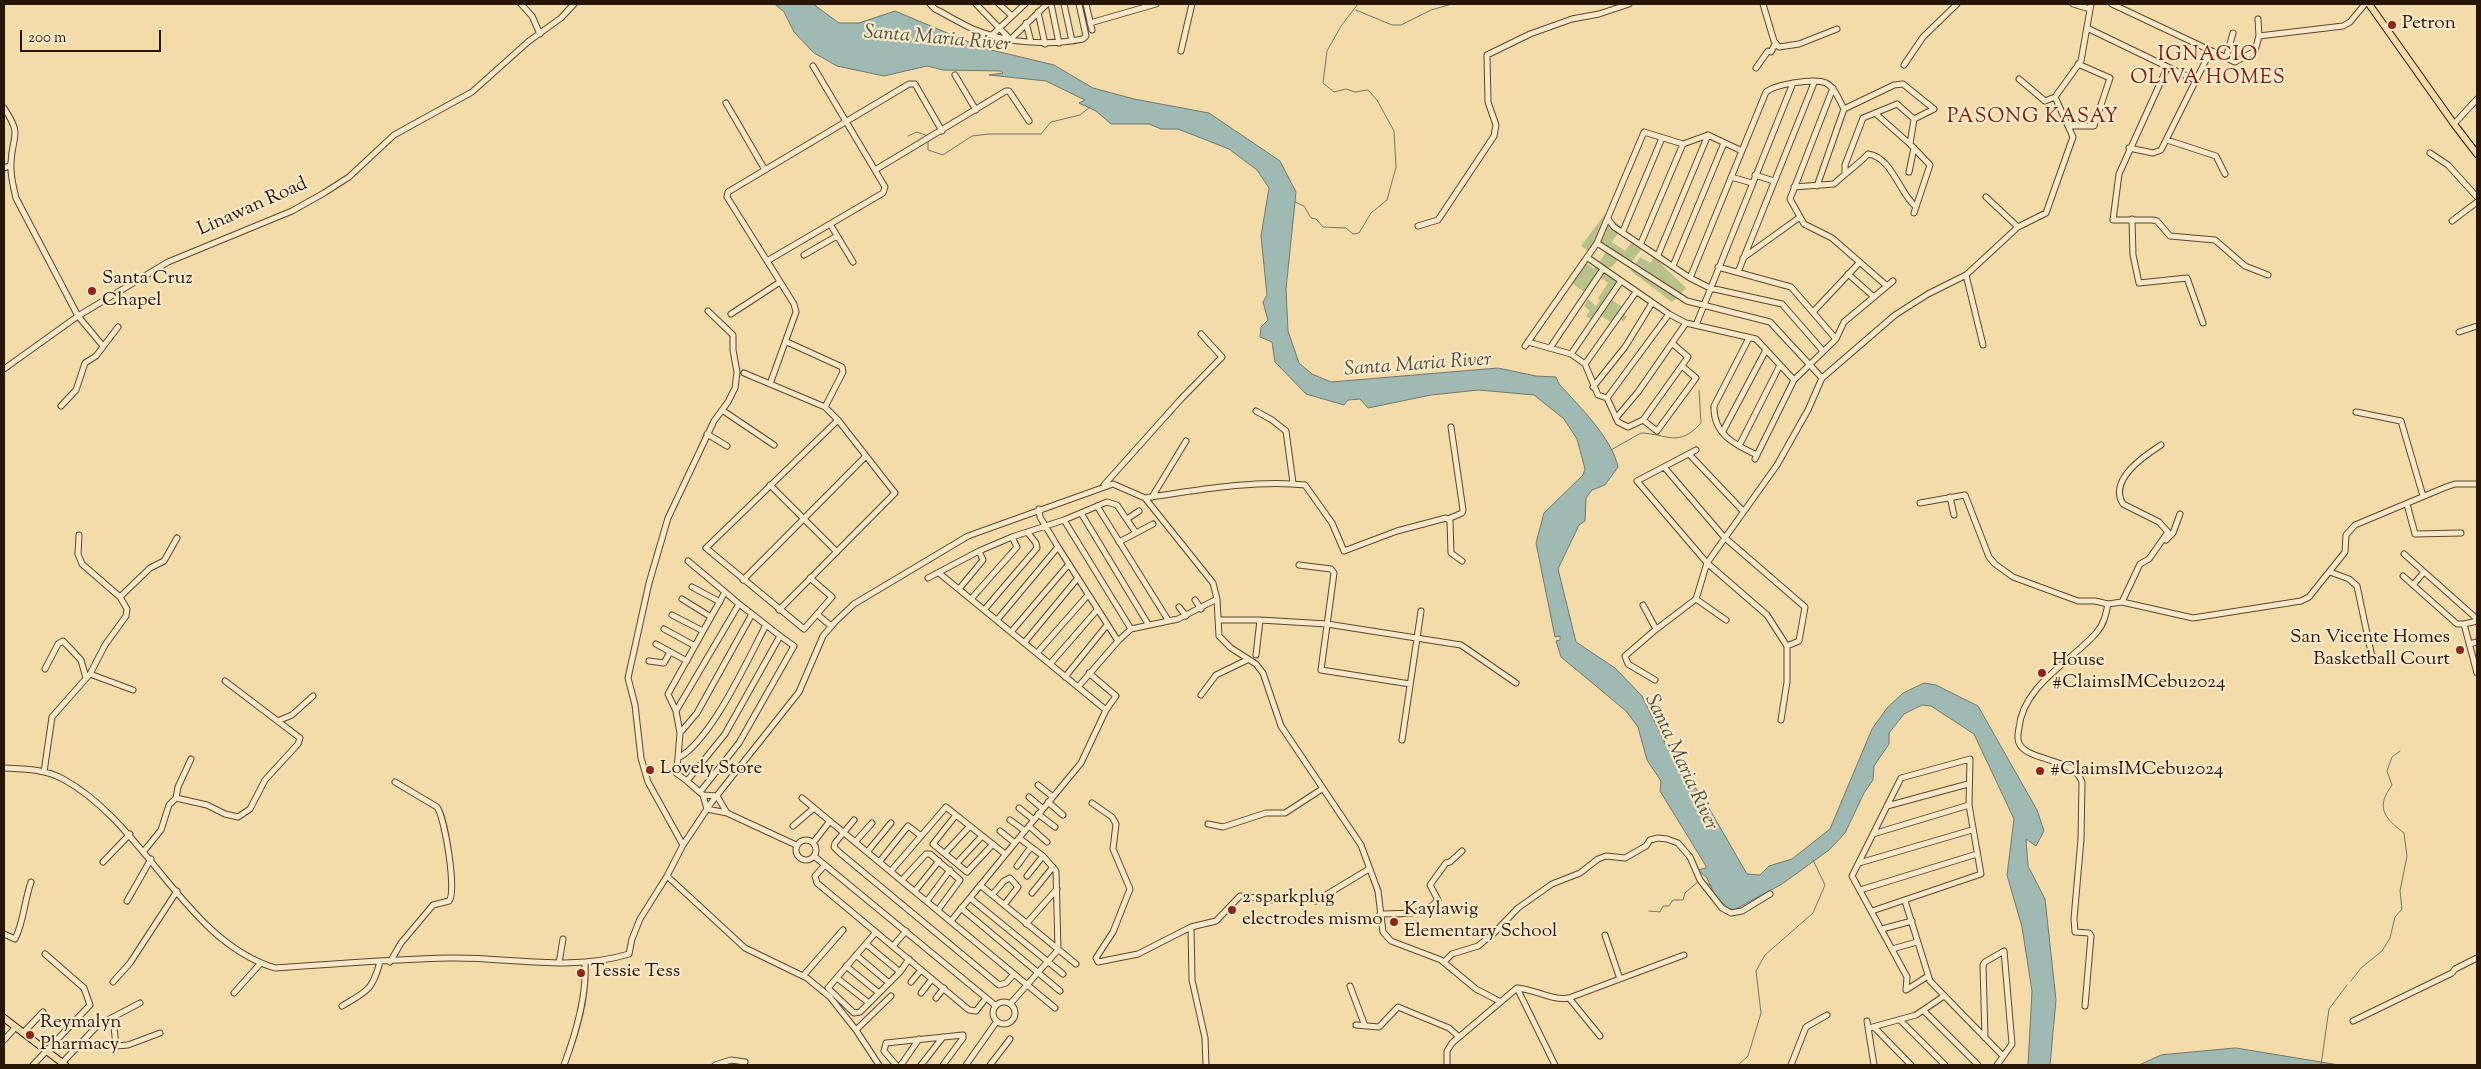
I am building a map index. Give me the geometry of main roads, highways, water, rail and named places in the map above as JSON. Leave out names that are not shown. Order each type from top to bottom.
[{"type":"main road","points":[[2369,4],[2477,154]]},
{"type":"main road","points":[[4,1018],[64,1064]]},
{"type":"water","name":"Santa Maria River","points":[[775,4],[813,4],[839,23],[859,23],[895,11],[983,48],[1054,65],[1093,88],[1134,99],[1209,113],[1280,161],[1296,192],[1286,289],[1288,331],[1299,363],[1312,374],[1331,382],[1498,368],[1536,376],[1556,377],[1559,384],[1602,434],[1615,456],[1618,467],[1605,485],[1592,490],[1586,498],[1585,521],[1579,525],[1558,569],[1576,642],[1615,668],[1642,696],[1667,747],[1706,803],[1747,874],[1760,875],[1769,866],[1792,859],[1830,829],[1872,729],[1887,708],[1903,693],[1924,683],[1936,685],[1978,706],[2037,810],[2044,831],[2036,846],[2026,839],[2028,866],[2045,899],[2056,1000],[2050,1065],[2028,1065],[2032,991],[2022,927],[2007,875],[2014,819],[1974,734],[1931,706],[1922,705],[1904,714],[1889,733],[1889,744],[1874,766],[1873,780],[1864,793],[1845,833],[1829,850],[1782,884],[1734,910],[1728,908],[1715,896],[1707,878],[1698,870],[1706,868],[1706,866],[1660,791],[1661,781],[1647,760],[1638,727],[1626,711],[1561,657],[1556,641],[1560,640],[1560,636],[1555,637],[1536,543],[1544,513],[1583,475],[1585,469],[1577,439],[1564,419],[1534,395],[1479,390],[1431,395],[1368,408],[1360,399],[1348,400],[1344,405],[1306,394],[1275,362],[1272,342],[1260,337],[1261,327],[1268,320],[1263,302],[1267,295],[1261,236],[1269,188],[1257,170],[1229,149],[1178,129],[1161,129],[1149,124],[1111,124],[1096,111],[1079,103],[1085,100],[1046,81],[989,75],[1003,73],[1001,71],[943,70],[927,66],[884,76],[837,66],[814,53],[794,32],[784,12]]},
{"type":"water","points":[[2236,1048],[2339,1065],[2139,1065],[2161,1055]]},
{"type":"waterway","points":[[1295,202],[1304,206],[1311,218],[1316,219],[1323,227],[1346,228],[1353,234],[1359,233],[1371,213],[1387,200],[1396,167],[1394,131],[1377,100],[1368,90],[1355,92],[1346,89],[1334,92],[1323,83],[1327,51],[1341,26],[1358,4]]},
{"type":"waterway","points":[[1356,10],[1392,25],[1401,25],[1431,10],[1452,4]]},
{"type":"waterway","points":[[928,140],[928,150],[943,155],[972,136],[989,134],[1041,134],[1051,122],[1080,115],[1090,107]]},
{"type":"waterway","points":[[908,136],[917,132],[928,136]]},
{"type":"waterway","points":[[1611,450],[1641,433],[1672,438],[1686,435],[1693,431],[1701,423],[1699,390]]},
{"type":"waterway","points":[[2351,981],[2361,968],[2382,951],[2390,938],[2395,917],[2402,909],[2400,891],[2407,856],[2404,833],[2387,817],[2383,806],[2392,785],[2387,771],[2392,757],[2400,751]]},
{"type":"waterway","points":[[1738,1065],[1748,1056],[1761,1013],[1756,971],[1765,955],[1813,913],[1825,885],[1813,860]]},
{"type":"waterway","points":[[1649,911],[1660,912],[1663,906],[1669,906],[1673,900],[1683,900],[1685,893],[1699,881]]},
{"type":"waterway","points":[[1704,882],[1712,886]]},
{"type":"waterway","points":[[2321,1065],[2329,1009],[2347,985]]},
{"type":"place","name":"Petron","points":[[2392,25]]},
{"type":"place","name":"Santa Cruz Chapel","points":[[92,291]]},
{"type":"place","name":"San Vicente Homes Basketball Court","points":[[2460,650]]},
{"type":"place","name":"House #ClaimsIMCebu2024","points":[[2042,673]]},
{"type":"place","name":"Lovely Store","points":[[650,770]]},
{"type":"place","name":"#ClaimsIMCebu2024","points":[[2040,771]]},
{"type":"place","name":"2 sparkplug electrodes mismo","points":[[1232,910]]},
{"type":"place","name":"Kaylawig Elementary School","points":[[1394,922]]},
{"type":"place","name":"Tessie Tess","points":[[581,973]]},
{"type":"place","name":"Reymalyn Pharmacy","points":[[30,1035]]},
{"type":"district","name":"IGNACIO OLIVA HOMES","points":[[2208,68]]},
{"type":"district","name":"PASONG KASAY","points":[[2033,119]]}]
